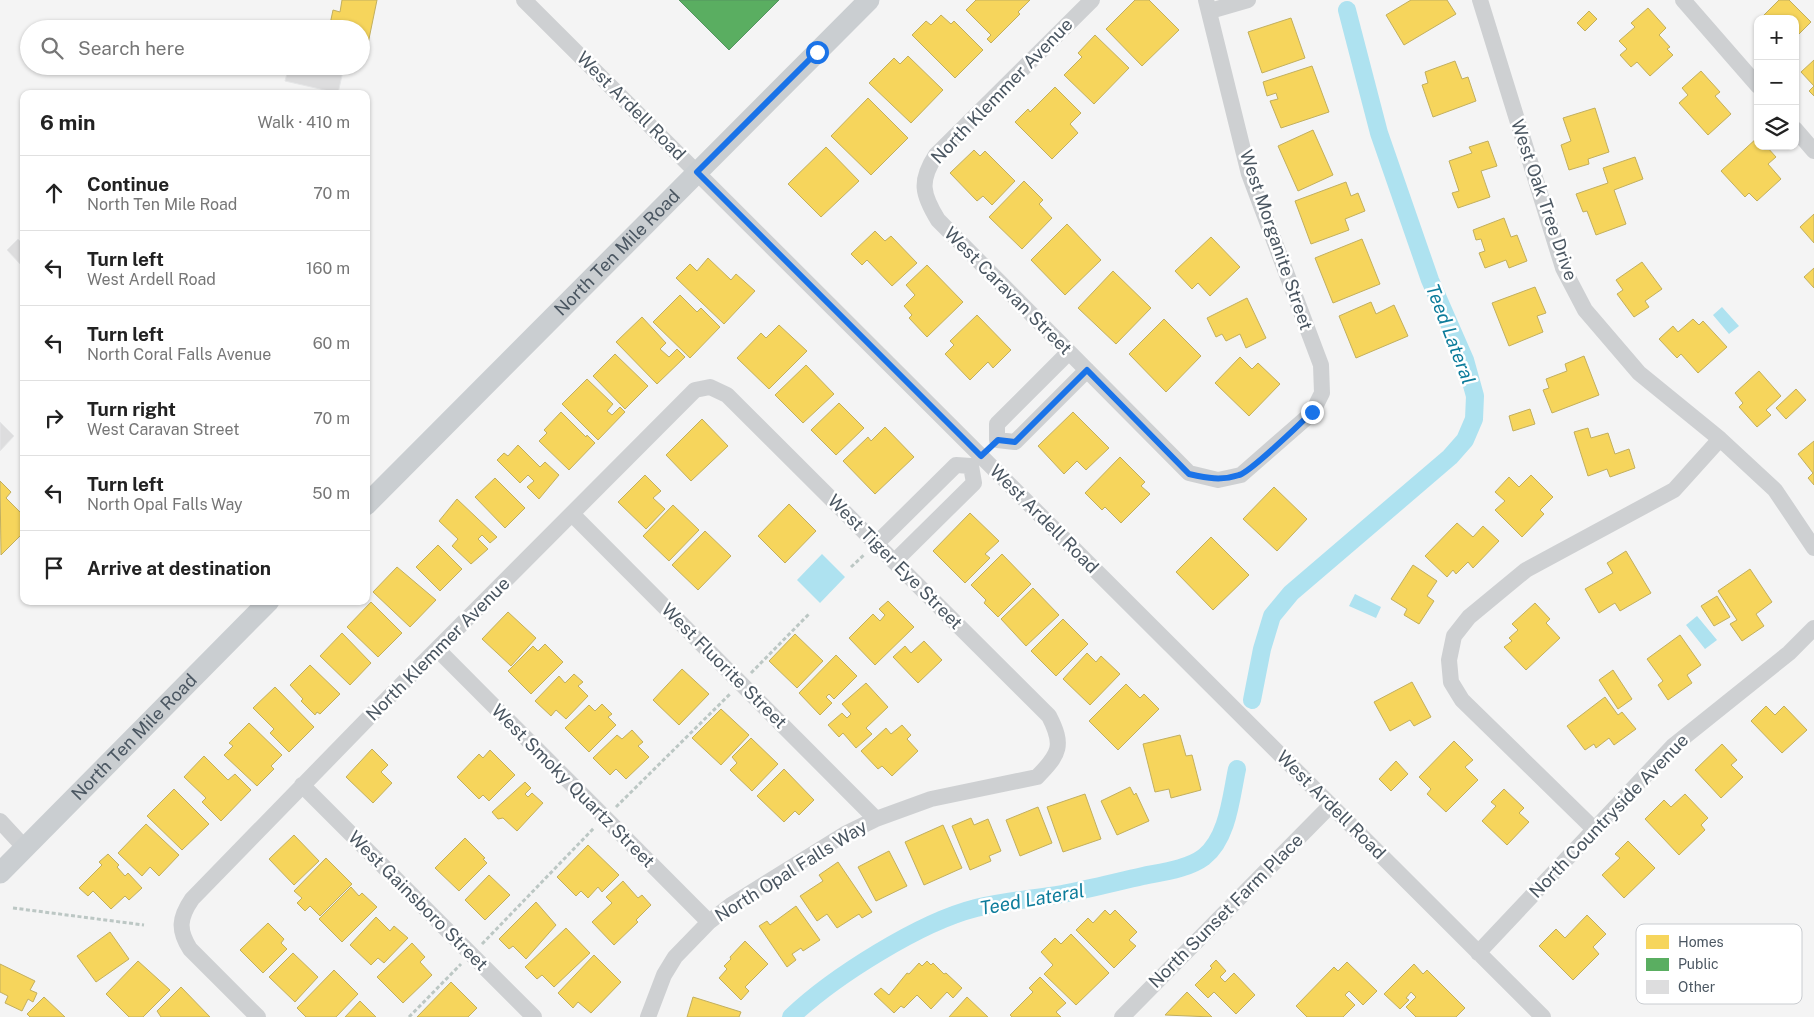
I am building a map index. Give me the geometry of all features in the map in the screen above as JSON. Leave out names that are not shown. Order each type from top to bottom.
[{"type":"main road","name":"North Ten Mile Road","points":[[370,501],[869,0]]},
{"type":"main road","name":"North Ten Mile Road","points":[[0,873],[265,605]]},
{"type":"street","name":"West Ardell Road","points":[[524,0],[697,172],[976,461],[1331,805],[1543,1017]]},
{"type":"street","name":"North Klemmer Avenue","points":[[923,187],[927,169],[936,154],[1092,0]]},
{"type":"street","points":[[1208,5],[1248,0]]},
{"type":"street","name":"West Oak Tree Drive","points":[[1480,0],[1563,268],[1585,310],[1639,373],[1720,439],[1774,490],[1814,548]]},
{"type":"street","points":[[1683,0],[1754,81]]},
{"type":"street","name":"West Morganite Street","points":[[1208,5],[1250,174],[1321,365],[1322,392],[1312,412],[1241,475],[1218,480]]},
{"type":"street","points":[[1799,134],[1814,151]]},
{"type":"street","name":"West Caravan Street","points":[[923,187],[928,204],[938,220],[1189,474],[1218,480]]},
{"type":"street","points":[[877,543],[956,465],[976,461],[998,440],[997,424],[1069,352]]},
{"type":"street","points":[[998,440],[1015,442],[1087,370]]},
{"type":"street","name":"North Klemmer Avenue","points":[[258,1017],[190,949],[183,938],[179,924],[184,911],[192,899],[695,390],[710,387]]},
{"type":"street","name":"West Tiger Eye Street","points":[[710,387],[728,396],[1049,716],[1059,735],[1058,751]]},
{"type":"street","points":[[1595,830],[1462,700],[1452,682],[1448,660],[1454,636],[1469,617],[1526,570],[1669,494],[1720,439]]},
{"type":"street","points":[[895,561],[974,482],[976,461]]},
{"type":"street","name":"West Fluorite Street","points":[[572,514],[876,819]]},
{"type":"street","name":"North Countryside Avenue","points":[[1478,952],[1673,746],[1789,652],[1814,628]]},
{"type":"street","name":"West Smoky Quartz Street","points":[[438,650],[709,922]]},
{"type":"street","name":"North Opal Falls Way","points":[[648,1017],[664,975],[675,957],[709,922],[731,905],[845,834],[876,819],[931,799],[1037,777],[1058,751]]},
{"type":"street","name":"West Gainsboro Street","points":[[302,786],[534,1017]]},
{"type":"street","name":"North Sunset Farm Place","points":[[1122,1017],[1331,805]]},
{"type":"street","points":[[0,821],[25,848]]},
{"type":"path","points":[[13,908],[144,925]]},
{"type":"water","points":[[1722,307],[1739,326],[1729,334],[1713,315]]},
{"type":"water","points":[[822,554],[845,577],[820,603],[797,580]]},
{"type":"water","points":[[1355,594],[1381,607],[1376,618],[1349,606]]},
{"type":"water","points":[[1697,616],[1717,640],[1705,649],[1686,625]]},
{"type":"building: Homes","points":[[342,0],[377,0],[370,34],[370,20],[331,20],[333,10],[340,12]]},
{"type":"building: Homes","points":[[976,0],[1030,0],[1018,12],[1020,14],[991,43],[987,39],[991,35],[966,10]]},
{"type":"building: Homes","points":[[1135,0],[1149,0],[1179,30],[1142,66],[1106,29]]},
{"type":"building: Homes","points":[[1411,0],[1447,0],[1456,14],[1404,45],[1386,15]]},
{"type":"building: Homes","points":[[1779,0],[1789,0],[1811,22],[1799,34],[1799,15],[1764,15]]},
{"type":"building: Homes","points":[[1648,8],[1666,28],[1659,35],[1670,47],[1667,49],[1673,55],[1650,76],[1637,62],[1631,67],[1620,55],[1627,49],[1619,41],[1635,27],[1631,23]]},
{"type":"building: Homes","points":[[1589,11],[1597,19],[1585,31],[1577,23]]},
{"type":"building: Homes","points":[[941,15],[951,24],[954,21],[983,50],[955,78],[912,35],[926,21],[931,25]]},
{"type":"building: Homes","points":[[1291,18],[1305,58],[1262,73],[1248,32]]},
{"type":"building: Homes","points":[[1095,35],[1129,68],[1094,104],[1064,75],[1082,57],[1078,53]]},
{"type":"building: Homes","points":[[908,56],[943,90],[911,123],[869,83],[894,58],[900,64]]},
{"type":"building: Homes","points":[[1814,60],[1814,86],[1801,72]]},
{"type":"building: Homes","points":[[1455,61],[1462,79],[1468,77],[1476,101],[1433,117],[1422,85],[1428,83],[1425,72]]},
{"type":"building: Homes","points":[[1312,66],[1329,112],[1281,128],[1270,101],[1278,99],[1276,93],[1267,96],[1263,82]]},
{"type":"building: Homes","points":[[1701,71],[1720,92],[1715,96],[1731,114],[1708,135],[1679,103],[1688,95],[1682,88]]},
{"type":"building: Homes","points":[[1814,86],[1814,96],[1809,91]]},
{"type":"building: Homes","points":[[1055,87],[1081,113],[1070,124],[1078,133],[1052,159],[1015,122],[1028,109],[1030,112]]},
{"type":"building: Homes","points":[[868,98],[908,138],[871,175],[831,136]]},
{"type":"building: Homes","points":[[1595,108],[1609,152],[1588,159],[1589,164],[1569,170],[1561,145],[1571,141],[1563,118]]},
{"type":"building: Homes","points":[[1313,130],[1333,175],[1298,191],[1278,146]]},
{"type":"building: Homes","points":[[1488,141],[1497,166],[1481,171],[1490,197],[1458,208],[1452,193],[1459,191],[1449,161],[1472,153],[1469,147]]},
{"type":"building: Homes","points":[[1754,141],[1754,150],[1770,150],[1776,157],[1768,164],[1781,179],[1757,201],[1749,193],[1745,197],[1721,171]]},
{"type":"building: Homes","points":[[826,147],[859,181],[821,217],[788,184]]},
{"type":"building: Homes","points":[[974,150],[980,156],[985,151],[1015,181],[992,205],[983,196],[977,201],[950,173]]},
{"type":"building: Homes","points":[[1635,157],[1643,179],[1614,190],[1626,224],[1596,235],[1587,211],[1583,212],[1576,194],[1608,183],[1603,168]]},
{"type":"building: Homes","points":[[1024,181],[1043,200],[1039,204],[1052,218],[1022,249],[989,217]]},
{"type":"building: Homes","points":[[1346,182],[1351,196],[1358,193],[1365,211],[1345,219],[1349,230],[1311,244],[1295,201]]},
{"type":"building: Homes","points":[[1814,214],[1814,243],[1800,227]]},
{"type":"building: Homes","points":[[1504,218],[1511,237],[1517,235],[1527,261],[1509,268],[1506,260],[1485,268],[1479,253],[1485,251],[1481,239],[1476,240],[1473,230]]},
{"type":"building: Homes","points":[[1067,224],[1101,260],[1065,295],[1031,260]]},
{"type":"building: Homes","points":[[875,231],[885,241],[891,236],[917,263],[892,286],[867,260],[862,265],[851,254]]},
{"type":"building: Homes","points":[[1211,237],[1240,267],[1210,296],[1198,283],[1192,289],[1175,271]]},
{"type":"building: Homes","points":[[1362,239],[1380,284],[1333,303],[1315,258]]},
{"type":"building: Homes","points":[[708,258],[731,280],[736,274],[755,291],[724,324],[676,278],[690,264],[697,271]]},
{"type":"building: Homes","points":[[1642,262],[1662,289],[1645,301],[1649,307],[1634,317],[1617,294],[1623,290],[1616,280]]},
{"type":"building: Homes","points":[[927,265],[963,302],[927,337],[909,318],[912,315],[904,306],[915,295],[906,285]]},
{"type":"building: Homes","points":[[1814,268],[1814,288],[1804,277]]},
{"type":"building: Homes","points":[[1113,271],[1151,308],[1116,344],[1078,308]]},
{"type":"building: Homes","points":[[1535,287],[1546,313],[1537,316],[1543,332],[1509,346],[1492,303]]},
{"type":"building: Homes","points":[[680,295],[697,312],[701,308],[720,327],[690,358],[653,322]]},
{"type":"building: Homes","points":[[1247,298],[1266,338],[1246,348],[1240,334],[1226,341],[1222,334],[1216,337],[1207,318]]},
{"type":"building: Homes","points":[[1371,302],[1376,314],[1394,305],[1408,336],[1356,358],[1339,316]]},
{"type":"building: Homes","points":[[977,315],[1011,350],[993,368],[988,362],[970,380],[945,354],[954,345],[950,341]]},
{"type":"building: Homes","points":[[642,317],[666,343],[660,349],[669,357],[677,349],[685,357],[657,384],[616,342]]},
{"type":"building: Homes","points":[[1164,319],[1201,356],[1166,392],[1129,354]]},
{"type":"building: Homes","points":[[1693,319],[1699,325],[1703,321],[1727,347],[1698,373],[1681,354],[1677,358],[1659,339],[1673,326],[1678,332]]},
{"type":"building: Homes","points":[[779,325],[807,351],[769,389],[737,358],[761,333],[766,338]]},
{"type":"building: Homes","points":[[615,354],[648,386],[625,409],[593,376]]},
{"type":"building: Homes","points":[[1584,356],[1599,395],[1552,413],[1543,390],[1549,388],[1546,379],[1567,371],[1565,364]]},
{"type":"building: Homes","points":[[1240,357],[1252,369],[1258,363],[1280,384],[1249,416],[1215,383]]},
{"type":"building: Homes","points":[[806,365],[834,394],[803,423],[775,395]]},
{"type":"building: Homes","points":[[1759,371],[1781,396],[1766,410],[1771,415],[1757,427],[1739,407],[1743,403],[1735,393]]},
{"type":"building: Homes","points":[[587,379],[613,404],[607,411],[612,415],[620,407],[625,412],[598,440],[562,404]]},
{"type":"building: Homes","points":[[1796,389],[1806,400],[1786,419],[1776,408]]},
{"type":"building: Homes","points":[[839,403],[864,428],[836,455],[811,430]]},
{"type":"building: Homes","points":[[1530,409],[1535,424],[1513,431],[1509,416]]},
{"type":"building: Homes","points":[[561,412],[586,437],[587,435],[595,443],[569,470],[539,441],[547,433],[544,430]]},
{"type":"building: Homes","points":[[1073,412],[1109,448],[1086,470],[1077,461],[1064,474],[1038,446]]},
{"type":"building: Homes","points":[[702,419],[728,446],[691,481],[666,455]]},
{"type":"building: Homes","points":[[885,427],[914,457],[875,494],[843,461],[868,437],[871,441]]},
{"type":"building: Homes","points":[[1588,428],[1591,438],[1608,433],[1615,454],[1629,449],[1635,468],[1610,477],[1607,469],[1588,476],[1574,432]]},
{"type":"building: Homes","points":[[1814,441],[1814,485],[1808,478],[1813,473],[1798,454]]},
{"type":"building: Homes","points":[[518,445],[540,467],[545,462],[559,475],[539,499],[527,487],[534,481],[528,475],[520,483],[497,460],[504,453],[508,456]]},
{"type":"building: Homes","points":[[1120,457],[1145,482],[1141,486],[1150,494],[1121,523],[1105,507],[1102,510],[1085,493]]},
{"type":"building: Homes","points":[[645,475],[661,491],[653,498],[665,509],[646,529],[618,502]]},
{"type":"building: Homes","points":[[1531,475],[1553,497],[1540,510],[1544,514],[1522,537],[1495,510],[1505,501],[1495,492],[1509,477],[1519,487]]},
{"type":"building: Homes","points":[[495,478],[525,508],[505,528],[475,497]]},
{"type":"building: Homes","points":[[0,481],[11,492],[6,498],[20,512],[20,536],[1,555]]},
{"type":"building: Homes","points":[[1274,487],[1307,519],[1277,551],[1243,519]]},
{"type":"building: Homes","points":[[457,499],[497,537],[490,543],[482,535],[478,539],[488,549],[471,564],[452,546],[458,539],[439,521]]},
{"type":"building: Homes","points":[[789,504],[816,531],[785,563],[758,536]]},
{"type":"building: Homes","points":[[673,505],[699,530],[669,561],[643,536]]},
{"type":"building: Homes","points":[[970,513],[999,541],[985,554],[990,558],[965,583],[933,551]]},
{"type":"building: Homes","points":[[1457,523],[1473,537],[1483,526],[1499,541],[1473,568],[1468,562],[1456,574],[1453,570],[1447,577],[1425,556]]},
{"type":"building: Homes","points":[[705,531],[731,556],[698,590],[672,565]]},
{"type":"building: Homes","points":[[1211,537],[1249,575],[1213,610],[1176,572]]},
{"type":"building: Homes","points":[[438,545],[462,569],[440,591],[416,567]]},
{"type":"building: Homes","points":[[1626,551],[1651,593],[1620,611],[1615,603],[1599,613],[1585,589],[1613,573],[1607,563]]},
{"type":"building: Homes","points":[[1002,554],[1031,584],[998,617],[984,603],[986,600],[971,585]]},
{"type":"building: Homes","points":[[1413,565],[1437,581],[1427,596],[1434,601],[1419,624],[1404,615],[1407,609],[1391,599]]},
{"type":"building: Homes","points":[[397,567],[436,600],[410,627],[373,592]]},
{"type":"building: Homes","points":[[1750,569],[1772,602],[1756,614],[1764,626],[1742,641],[1730,624],[1737,620],[1718,591]]},
{"type":"building: Homes","points":[[1033,588],[1059,615],[1026,646],[1001,619]]},
{"type":"building: Homes","points":[[1717,596],[1730,617],[1714,626],[1701,606]]},
{"type":"building: Homes","points":[[888,601],[914,627],[875,665],[849,638],[873,614],[880,621],[885,615],[879,609]]},
{"type":"building: Homes","points":[[370,603],[402,633],[378,657],[347,627]]},
{"type":"building: Homes","points":[[1535,603],[1550,619],[1546,623],[1560,638],[1526,670],[1504,647],[1512,641],[1509,638],[1518,630],[1512,624]]},
{"type":"building: Homes","points":[[508,612],[536,638],[511,666],[482,639]]},
{"type":"building: Homes","points":[[1063,619],[1088,644],[1056,676],[1031,651]]},
{"type":"building: Homes","points":[[342,633],[371,663],[350,685],[320,656]]},
{"type":"building: Homes","points":[[795,634],[823,661],[797,688],[769,661]]},
{"type":"building: Homes","points":[[1680,635],[1701,665],[1687,675],[1692,683],[1668,700],[1658,685],[1663,681],[1647,659]]},
{"type":"building: Homes","points":[[924,641],[942,660],[918,683],[893,657],[905,646],[911,653]]},
{"type":"building: Homes","points":[[545,644],[563,662],[531,694],[508,671],[533,646],[538,651]]},
{"type":"building: Homes","points":[[1087,653],[1096,662],[1101,656],[1120,674],[1090,705],[1063,679]]},
{"type":"building: Homes","points":[[836,655],[857,676],[834,699],[829,694],[826,697],[832,703],[820,715],[799,693]]},
{"type":"building: Homes","points":[[310,665],[340,694],[320,714],[317,712],[315,715],[301,701],[303,699],[290,685]]},
{"type":"building: Homes","points":[[682,669],[709,694],[679,725],[653,700]]},
{"type":"building: Homes","points":[[1613,670],[1632,699],[1618,709],[1599,680]]},
{"type":"building: Homes","points":[[574,674],[583,682],[578,686],[588,696],[566,719],[556,710],[551,716],[535,701],[559,676],[565,683]]},
{"type":"building: Homes","points":[[1412,682],[1431,717],[1414,726],[1410,720],[1390,731],[1374,702]]},
{"type":"building: Homes","points":[[866,683],[888,707],[866,728],[872,734],[856,748],[843,733],[839,737],[828,725],[842,713],[847,718],[851,714],[842,704]]},
{"type":"building: Homes","points":[[1126,684],[1140,698],[1144,694],[1159,709],[1118,750],[1089,721]]},
{"type":"building: Homes","points":[[275,687],[314,727],[289,752],[270,733],[274,729],[253,708]]},
{"type":"building: Homes","points":[[1605,697],[1618,715],[1622,712],[1636,729],[1614,745],[1609,738],[1596,748],[1594,744],[1585,750],[1567,726]]},
{"type":"building: Homes","points":[[602,704],[612,714],[608,717],[616,725],[589,752],[565,728],[589,705],[595,711]]},
{"type":"building: Homes","points":[[1766,706],[1775,715],[1784,706],[1807,730],[1782,753],[1751,721]]},
{"type":"building: Homes","points":[[721,709],[749,735],[721,765],[692,738]]},
{"type":"building: Homes","points":[[249,723],[282,755],[271,766],[274,769],[257,786],[224,755],[233,746],[229,743]]},
{"type":"building: Homes","points":[[902,725],[911,735],[907,739],[918,751],[892,776],[882,766],[878,769],[861,751],[886,728],[891,734]]},
{"type":"building: Homes","points":[[632,730],[643,742],[638,746],[649,757],[626,779],[616,769],[610,775],[593,758],[617,735],[622,739]]},
{"type":"building: Homes","points":[[1180,735],[1186,756],[1192,755],[1201,790],[1171,798],[1169,789],[1155,792],[1143,744]]},
{"type":"building: Homes","points":[[751,738],[778,764],[752,791],[730,770],[737,763],[732,757]]},
{"type":"building: Homes","points":[[1454,741],[1473,760],[1465,767],[1478,780],[1446,812],[1427,794],[1431,789],[1419,777]]},
{"type":"building: Homes","points":[[1722,744],[1737,760],[1731,765],[1743,777],[1721,798],[1695,770]]},
{"type":"building: Homes","points":[[372,749],[388,765],[381,772],[392,783],[373,803],[346,777]]},
{"type":"building: Homes","points":[[490,750],[515,775],[489,801],[483,795],[479,799],[457,777],[479,754],[483,758]]},
{"type":"building: Homes","points":[[204,756],[228,780],[235,774],[251,790],[221,821],[202,802],[206,798],[184,777]]},
{"type":"building: Homes","points":[[1396,761],[1408,774],[1391,791],[1379,779]]},
{"type":"building: Homes","points":[[784,769],[814,800],[799,815],[795,811],[784,822],[757,796]]},
{"type":"building: Homes","points":[[525,782],[531,788],[525,794],[528,797],[532,793],[543,803],[517,831],[503,818],[498,819],[492,812]]},
{"type":"building: Homes","points":[[1130,787],[1134,795],[1136,793],[1149,821],[1117,835],[1101,801]]},
{"type":"building: Homes","points":[[174,789],[209,824],[182,850],[147,816]]},
{"type":"building: Homes","points":[[1504,789],[1524,808],[1519,813],[1529,822],[1507,845],[1482,821],[1496,806],[1491,802]]},
{"type":"building: Homes","points":[[1085,794],[1101,839],[1063,852],[1047,807]]},
{"type":"building: Homes","points":[[1685,794],[1708,818],[1701,825],[1705,830],[1679,855],[1645,819],[1664,800],[1671,807]]},
{"type":"building: Homes","points":[[1038,807],[1052,843],[1020,856],[1006,820]]},
{"type":"building: Homes","points":[[971,818],[974,825],[988,819],[1001,851],[989,856],[991,861],[970,870],[952,826]]},
{"type":"building: Homes","points":[[146,824],[179,855],[159,876],[150,867],[142,876],[118,853]]},
{"type":"building: Homes","points":[[943,825],[962,868],[924,885],[905,842]]},
{"type":"building: Homes","points":[[294,835],[319,861],[294,885],[269,859]]},
{"type":"building: Homes","points":[[465,838],[485,858],[483,859],[487,863],[459,891],[435,868]]},
{"type":"building: Homes","points":[[1628,841],[1655,868],[1624,898],[1602,875],[1620,858],[1615,854]]},
{"type":"building: Homes","points":[[588,845],[619,875],[602,892],[598,887],[588,898],[581,891],[576,896],[557,877]]},
{"type":"building: Homes","points":[[889,851],[907,886],[876,901],[858,867]]},
{"type":"building: Homes","points":[[108,854],[119,865],[117,867],[125,876],[128,873],[142,888],[129,900],[125,896],[111,909],[93,891],[88,896],[79,888],[102,865],[99,862]]},
{"type":"building: Homes","points":[[326,858],[352,884],[320,916],[310,906],[305,911],[297,903],[302,898],[294,891]]},
{"type":"building: Homes","points":[[838,862],[872,912],[862,918],[859,914],[837,928],[827,914],[817,921],[800,896],[823,881],[819,875]]},
{"type":"building: Homes","points":[[489,875],[510,895],[485,920],[465,900]]},
{"type":"building: Homes","points":[[623,881],[638,898],[642,895],[651,905],[636,920],[638,922],[614,945],[592,922],[612,903],[606,897]]},
{"type":"building: Homes","points":[[351,887],[359,896],[362,893],[377,907],[342,942],[319,919]]},
{"type":"building: Homes","points":[[536,902],[556,925],[526,959],[513,946],[509,949],[499,939]]},
{"type":"building: Homes","points":[[796,906],[820,940],[803,951],[801,948],[792,954],[796,960],[787,967],[759,926],[767,921],[770,925]]},
{"type":"building: Homes","points":[[1105,910],[1110,915],[1115,910],[1137,932],[1129,940],[1136,946],[1114,968],[1076,930],[1088,918],[1093,923]]},
{"type":"building: Homes","points":[[1587,915],[1606,934],[1593,947],[1599,954],[1573,980],[1539,946],[1556,929],[1565,938]]},
{"type":"building: Homes","points":[[376,917],[390,931],[394,926],[408,938],[384,963],[378,958],[371,965],[350,945]]},
{"type":"building: Homes","points":[[268,923],[284,939],[281,943],[287,949],[263,973],[240,950]]},
{"type":"building: Homes","points":[[566,928],[590,953],[554,987],[542,975],[537,979],[525,967]]},
{"type":"building: Homes","points":[[110,932],[129,959],[96,982],[77,956]]},
{"type":"building: Homes","points":[[1071,934],[1109,973],[1076,1005],[1044,974],[1053,965],[1041,952],[1055,938],[1061,944]]},
{"type":"building: Homes","points":[[745,941],[768,964],[745,987],[749,991],[741,1000],[719,978],[727,969],[724,966],[731,959],[730,957]]},
{"type":"building: Homes","points":[[412,943],[425,957],[420,962],[432,975],[403,1003],[377,977]]},
{"type":"building: Homes","points":[[293,953],[318,977],[295,1002],[269,977]]},
{"type":"building: Homes","points":[[594,955],[621,982],[591,1013],[578,1002],[573,1008],[558,993]]},
{"type":"building: Homes","points":[[1216,960],[1226,971],[1220,977],[1225,982],[1234,973],[1255,995],[1236,1014],[1214,992],[1208,998],[1195,985],[1212,968],[1210,966]]},
{"type":"building: Homes","points":[[138,961],[170,990],[143,1017],[129,1017],[106,994]]},
{"type":"building: Homes","points":[[927,961],[931,965],[933,963],[944,974],[946,973],[962,988],[953,998],[947,992],[931,1009],[917,995],[904,1008],[901,1006],[894,1013],[874,994],[881,988],[889,995],[907,973],[909,974],[919,963],[922,966]]},
{"type":"building: Homes","points":[[1347,962],[1377,991],[1363,1005],[1349,991],[1345,995],[1355,1005],[1343,1017],[1307,1017],[1296,1006],[1334,967],[1338,971]]},
{"type":"building: Homes","points":[[0,964],[35,981],[30,990],[37,993],[33,1002],[28,999],[22,1011],[5,1003],[8,996],[0,992]]},
{"type":"building: Homes","points":[[1414,964],[1423,974],[1427,970],[1465,1008],[1456,1017],[1416,1017],[1406,1007],[1416,997],[1411,992],[1406,998],[1409,1000],[1400,1009],[1384,994]]},
{"type":"building: Homes","points":[[334,970],[358,994],[336,1017],[306,1017],[297,1008]]},
{"type":"building: Homes","points":[[1040,977],[1066,1003],[1056,1012],[1061,1017],[1012,1017],[1010,1015],[1033,992],[1029,988]]},
{"type":"building: Homes","points":[[451,982],[477,1008],[468,1017],[417,1017]]},
{"type":"building: Homes","points":[[181,987],[210,1017],[161,1017],[157,1011]]},
{"type":"building: Homes","points":[[1187,992],[1212,1017],[1165,1015]]},
{"type":"building: Homes","points":[[44,997],[65,1017],[30,1017],[27,1014]]},
{"type":"building: Homes","points":[[693,997],[741,1012],[739,1017],[687,1017]]},
{"type":"building: Homes","points":[[967,997],[988,1017],[949,1017]]},
{"type":"building: Homes","points":[[360,1001],[376,1017],[345,1017]]},
{"type":"building: Public","points":[[679,0],[779,0],[729,50]]},
{"type":"building: Other","points":[[287,75],[342,75],[339,90],[325,90],[285,81]]},
{"type":"building: Other","points":[[18,239],[20,241],[20,264],[7,250]]},
{"type":"building: Other","points":[[0,422],[14,436],[0,451]]},
{"type":"waterway","name":"Teed Lateral","points":[[1252,700],[1262,649],[1272,616],[1291,593],[1450,457],[1465,440],[1474,419],[1475,396],[1465,360],[1430,280],[1379,133],[1347,10]]},
{"type":"waterway","name":"Teed Lateral","points":[[791,1017],[830,985],[878,953],[929,925],[954,915],[976,908],[1092,888],[1183,867],[1198,861],[1212,849],[1223,828],[1237,769]]},
{"type":"route","points":[[817,52],[697,172],[981,456],[998,440],[1015,442],[1087,370],[1189,474],[1207,478],[1218,480],[1241,475],[1312,412]]}]
